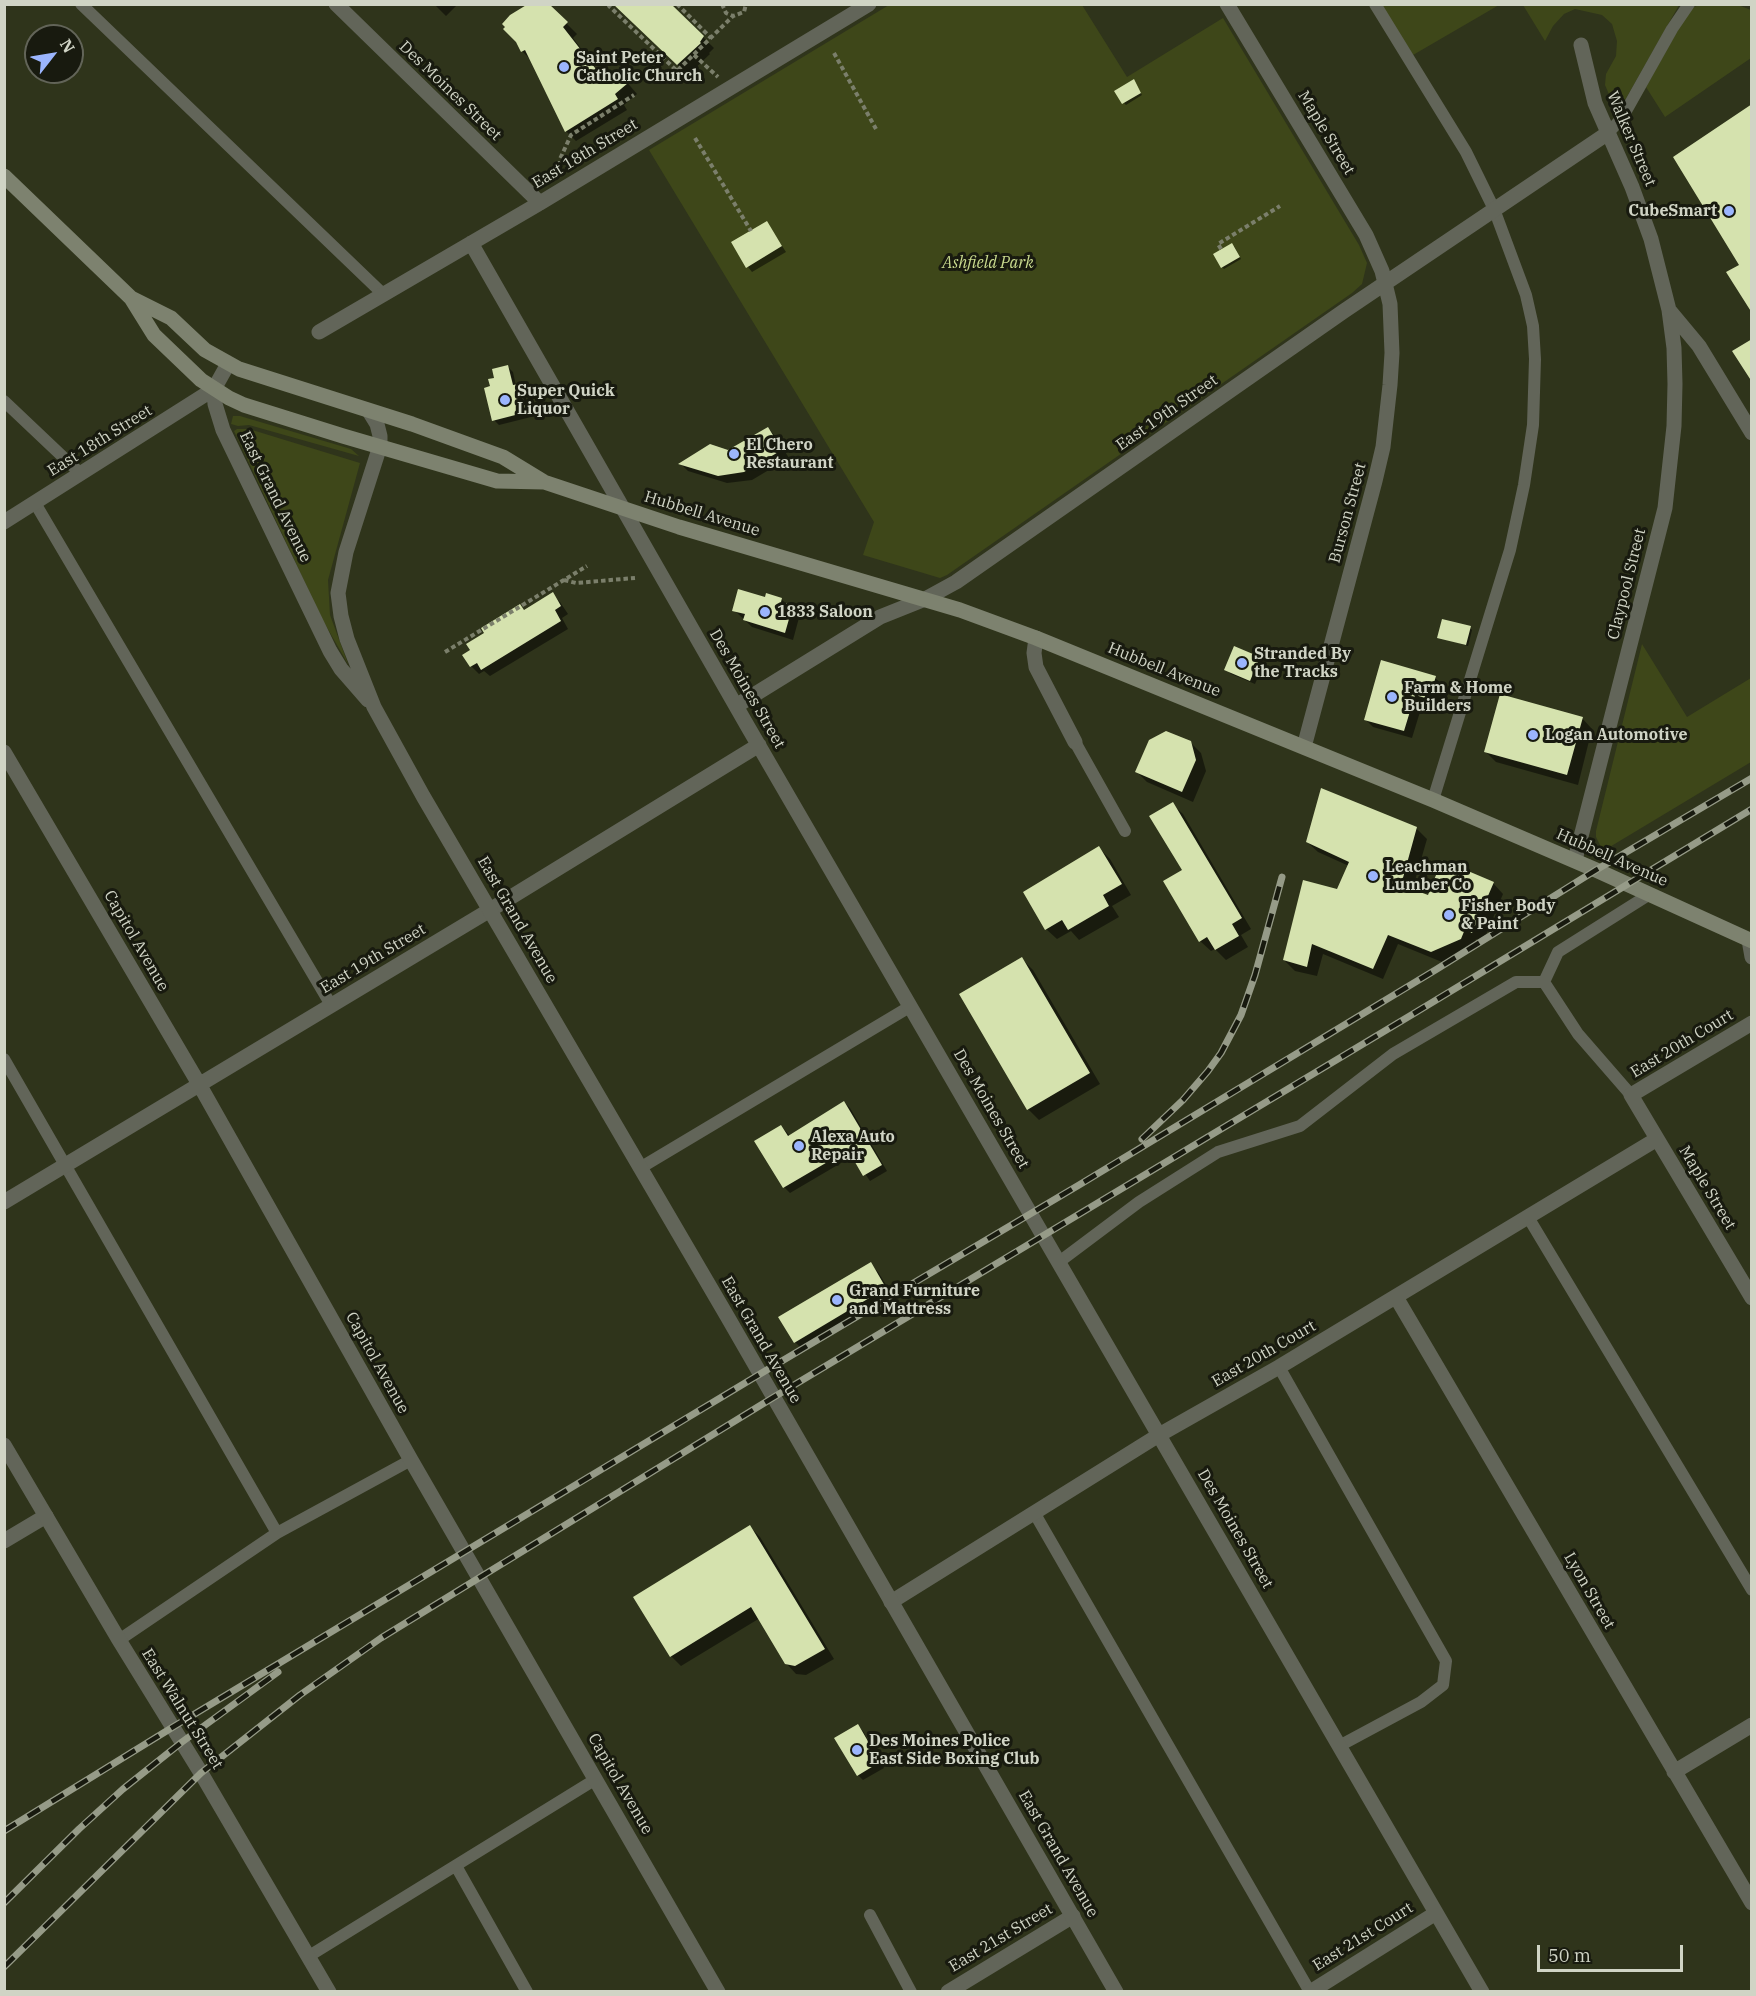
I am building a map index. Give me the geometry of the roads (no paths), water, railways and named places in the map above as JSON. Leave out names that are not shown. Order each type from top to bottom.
[{"type":"main road","points":[[4,176],[131,298],[154,335],[214,389]]},
{"type":"main road","points":[[131,298],[171,318],[205,350],[228,364]]},
{"type":"main road","name":"Hubbell Avenue","points":[[228,364],[504,457],[544,482],[679,527],[925,599],[1036,638],[1575,860],[1750,941]]},
{"type":"main road","name":"Hubbell Avenue","points":[[214,389],[244,405],[496,481],[544,482]]},
{"type":"street","name":"Des Moines Street","points":[[336,4],[540,203]]},
{"type":"street","name":"Maple Street","points":[[1227,4],[1366,235],[1386,283]]},
{"type":"street","name":"East 18th Street","points":[[319,332],[540,203],[859,7]]},
{"type":"street","name":"Walker Street","points":[[1581,45],[1590,87],[1651,239],[1669,310],[1699,346],[1752,433]]},
{"type":"street","name":"East 19th Street","points":[[736,706],[880,617],[925,599],[956,582],[1386,283],[1608,133]]},
{"type":"street","name":"Des Moines Street","points":[[471,243],[736,706],[1341,1745],[1482,1992]]},
{"type":"street","name":"Burson Street","points":[[1304,747],[1376,481],[1383,447],[1389,406],[1392,353],[1390,304],[1386,283]]},
{"type":"street","name":"Claypool Street","points":[[1575,860],[1665,508],[1675,395],[1674,348],[1669,310]]},
{"type":"street","points":[[214,389],[228,364]]},
{"type":"street","name":"East 18th Street","points":[[4,522],[214,389]]},
{"type":"street","name":"East Grand Avenue","points":[[214,389],[216,411],[223,430],[321,633],[341,669],[374,707]]},
{"type":"street","points":[[369,411],[377,424],[380,446]]},
{"type":"street","name":"East Grand Avenue","points":[[380,446],[346,552],[338,593],[347,639],[374,707],[1116,1992]]},
{"type":"street","points":[[1036,638],[1035,668],[1075,742]]},
{"type":"street","name":"East 19th Street","points":[[4,1202],[490,910],[759,745]]},
{"type":"street","name":"Capitol Avenue","points":[[4,752],[199,1084],[411,1460],[718,1992]]},
{"type":"street","points":[[1750,941],[1752,957]]},
{"type":"street","name":"East 20th Court","points":[[1631,1095],[1752,1023]]},
{"type":"street","name":"Maple Street","points":[[1631,1095],[1752,1298]]},
{"type":"street","name":"East 20th Court","points":[[891,1602],[1159,1435],[1279,1367],[1657,1139]]},
{"type":"street","name":"Lyon Street","points":[[1396,1297],[1752,1903]]},
{"type":"street","name":"East Walnut Street","points":[[4,1445],[119,1640],[201,1773],[329,1992]]},
{"type":"street","points":[[4,1541],[46,1516]]},
{"type":"street","points":[[1674,1772],[1752,1725]]},
{"type":"street","name":"East 21st Court","points":[[1310,1991],[1436,1913]]},
{"type":"street","name":"East 21st Street","points":[[948,1992],[1073,1916]]},
{"type":"lane","points":[[81,4],[383,294]]},
{"type":"lane","points":[[1375,4],[1466,152],[1494,209],[1522,285],[1533,326],[1535,395],[1524,485],[1510,550],[1433,800]]},
{"type":"lane","points":[[1608,133],[1622,118],[1672,29],[1689,4]]},
{"type":"lane","points":[[4,401],[81,474]]},
{"type":"lane","points":[[35,503],[331,1005]]},
{"type":"lane","points":[[1075,742],[1125,831]]},
{"type":"lane","points":[[1544,981],[1558,952],[1650,894]]},
{"type":"lane","points":[[1544,981],[1578,1034],[1631,1095]]},
{"type":"lane","points":[[1059,1262],[1139,1202],[1218,1152],[1300,1126],[1393,1054],[1516,982],[1544,981]]},
{"type":"lane","points":[[640,1168],[911,1006]]},
{"type":"lane","points":[[4,1059],[277,1533]]},
{"type":"lane","points":[[1528,1217],[1752,1590]]},
{"type":"lane","points":[[1279,1367],[1446,1661],[1443,1685],[1421,1702],[1341,1745]]},
{"type":"lane","points":[[119,1640],[277,1533],[411,1460]]},
{"type":"lane","points":[[1035,1514],[1310,1991]]},
{"type":"lane","points":[[309,1956],[596,1779]]},
{"type":"lane","points":[[456,1866],[527,1992]]},
{"type":"lane","points":[[870,1915],[911,1992]]},
{"type":"railway","points":[[4,1831],[173,1727],[1079,1185],[1437,969],[1596,870],[1752,778]]},
{"type":"railway","points":[[4,1967],[201,1773],[300,1695],[381,1638],[774,1397],[1752,809]]},
{"type":"railway","points":[[1142,1139],[1183,1100],[1221,1053],[1241,1015],[1255,975],[1282,877]]},
{"type":"railway","points":[[4,1903],[123,1789],[182,1742],[278,1672]]},
{"type":"place","name":"Saint Peter Catholic Church","points":[[564,67]]},
{"type":"place","name":"CubeSmart","points":[[1729,211]]},
{"type":"place","name":"Super Quick Liquor","points":[[505,400]]},
{"type":"place","name":"El Chero Restaurant","points":[[734,454]]},
{"type":"place","name":"1833 Saloon","points":[[765,612]]},
{"type":"place","name":"Stranded By the Tracks","points":[[1242,663]]},
{"type":"place","name":"Farm & Home Builders","points":[[1392,697]]},
{"type":"place","name":"Logan Automotive","points":[[1533,735]]},
{"type":"place","name":"Leachman Lumber Co","points":[[1373,876]]},
{"type":"place","name":"Fisher Body & Paint","points":[[1449,915]]},
{"type":"place","name":"Alexa Auto Repair","points":[[799,1146]]},
{"type":"place","name":"Grand Furniture and Mattress","points":[[837,1300]]},
{"type":"place","name":"Des Moines Police East Side Boxing Club","points":[[857,1750]]},
{"type":"park label","name":"Ashfield Park","points":[[988,263]]}]
